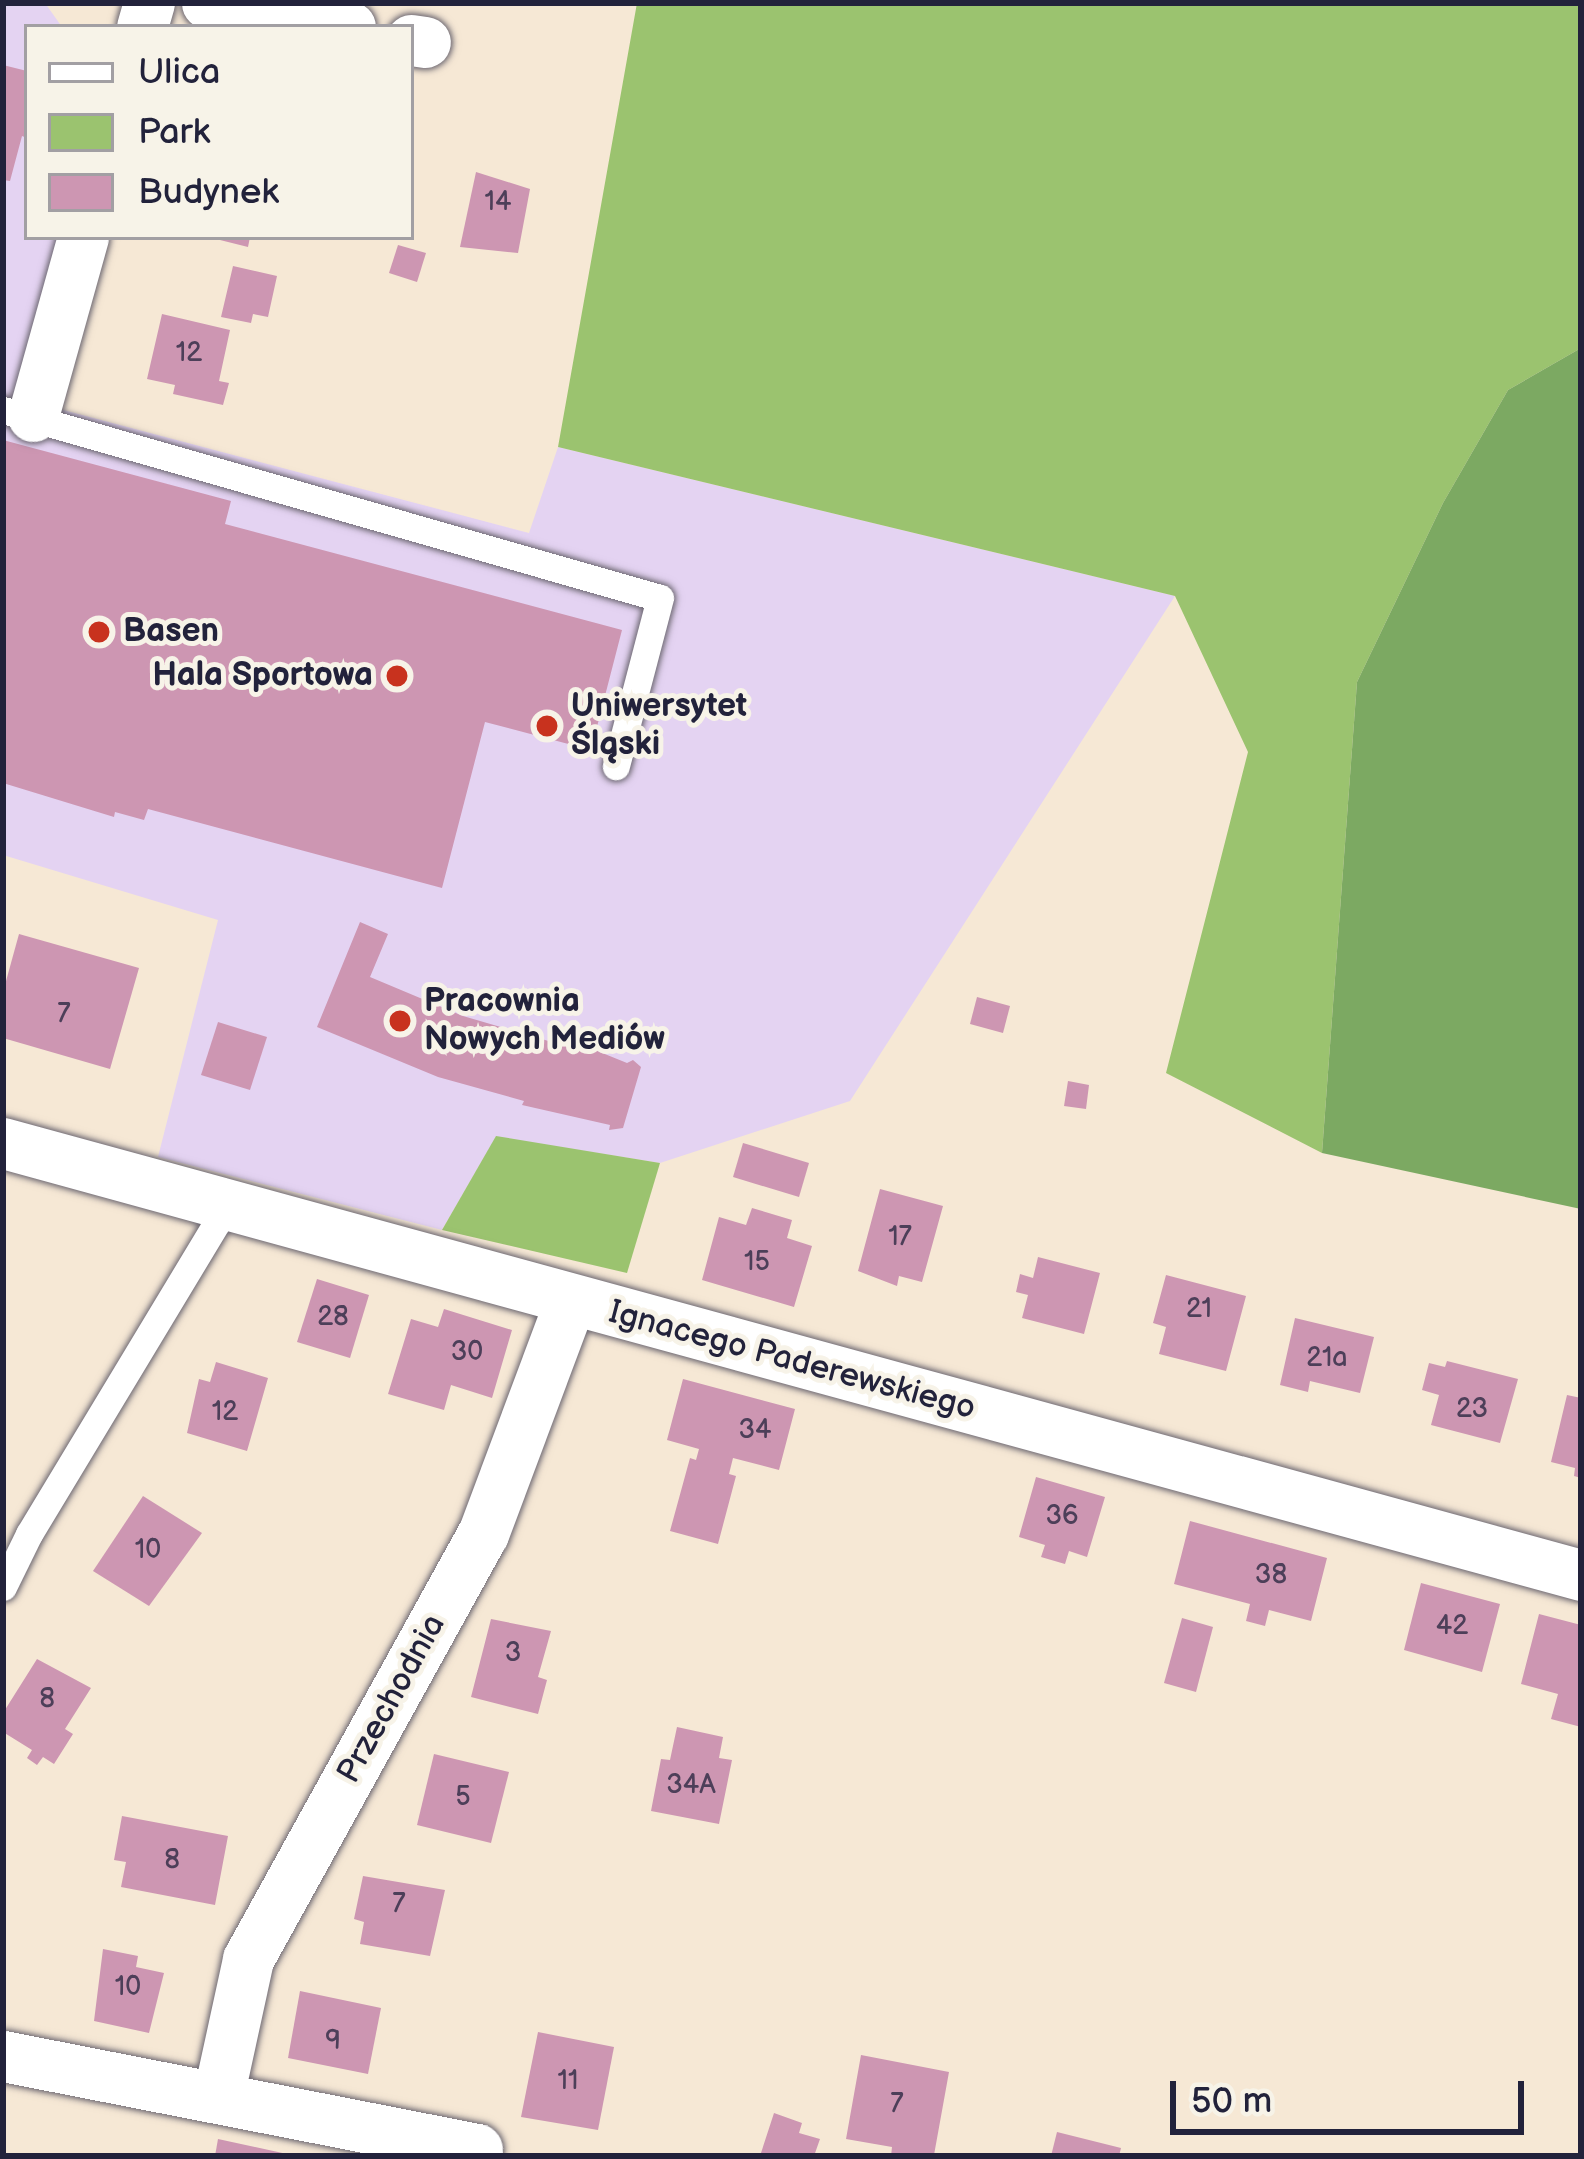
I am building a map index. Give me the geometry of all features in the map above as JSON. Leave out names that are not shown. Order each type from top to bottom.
[{"type":"street","points":[[207,3],[332,24]]},
{"type":"street","points":[[18,413],[82,240]]},
{"type":"street","name":"Ignacego Paderewskiego","points":[[3,1143],[1581,1575]]},
{"type":"street","name":"Przechodnia","points":[[218,2097],[248,1959],[483,1534],[512,1468],[570,1301]]},
{"type":"street","points":[[3,2056],[477,2150]]},
{"type":"lane","points":[[18,413],[304,500],[660,598],[616,766]]},
{"type":"lane","points":[[3,1587],[29,1534],[228,1204]]},
{"type":"shaded area","name":"Uniwersytet Śląski","points":[[3,3],[45,3],[60,24],[24,24],[24,240],[58,240],[14,397],[529,533],[558,447],[1175,596],[850,1101],[660,1163],[496,1137],[442,1230],[158,1157],[218,920],[3,855]]},
{"type":"green space","points":[[637,3],[1581,3],[1581,348],[1508,390],[1443,503],[1357,682],[1322,1153],[1166,1073],[1248,752],[1175,596],[558,447]]},
{"type":"green space","points":[[1581,348],[1581,1209],[1322,1153],[1357,682],[1443,503],[1508,390]]},
{"type":"green space","points":[[496,1136],[660,1163],[627,1273],[442,1230]]},
{"type":"building","points":[[3,65],[24,70],[24,137],[10,181],[3,180]]},
{"type":"building","points":[[476,172],[530,189],[518,253],[460,247]]},
{"type":"building","points":[[220,240],[249,240],[248,247]]},
{"type":"building","points":[[398,245],[426,253],[417,282],[389,273]]},
{"type":"building","points":[[233,266],[277,276],[268,317],[253,314],[251,323],[221,317]]},
{"type":"building","points":[[162,314],[230,330],[219,381],[229,383],[223,405],[173,394],[175,385],[147,379]]},
{"type":"building","name":"Hala Sportowa","points":[[3,440],[231,501],[225,524],[622,630],[591,750],[485,722],[442,888],[148,809],[144,820],[115,812],[114,817],[3,783]]},
{"type":"building","name":"Pracownia Nowych Mediów","points":[[360,922],[388,934],[370,977],[463,1016],[583,1051],[585,1046],[627,1063],[633,1060],[641,1067],[623,1128],[609,1130],[610,1125],[522,1105],[524,1101],[438,1077],[317,1027]]},
{"type":"building","points":[[19,934],[139,968],[110,1069],[3,1038],[3,992]]},
{"type":"building","points":[[977,997],[1010,1006],[1003,1033],[970,1024]]},
{"type":"building","points":[[218,1022],[267,1037],[250,1090],[201,1075]]},
{"type":"building","points":[[1068,1081],[1089,1085],[1086,1109],[1064,1106]]},
{"type":"building","points":[[743,1143],[809,1163],[799,1197],[733,1177]]},
{"type":"building","points":[[880,1189],[943,1206],[922,1282],[899,1276],[897,1286],[858,1271]]},
{"type":"building","points":[[752,1208],[792,1220],[787,1238],[812,1246],[794,1307],[702,1280],[719,1217],[746,1225]]},
{"type":"building","points":[[1038,1257],[1100,1273],[1084,1334],[1022,1318],[1028,1295],[1016,1292],[1020,1274],[1033,1278]]},
{"type":"building","points":[[1166,1275],[1246,1296],[1226,1371],[1159,1354],[1166,1327],[1153,1323]]},
{"type":"building","points":[[317,1279],[369,1295],[350,1358],[297,1342]]},
{"type":"building","points":[[444,1309],[512,1330],[492,1398],[451,1385],[444,1410],[388,1394],[411,1319],[438,1327]]},
{"type":"building","points":[[1295,1318],[1374,1337],[1360,1393],[1310,1381],[1308,1392],[1280,1385]]},
{"type":"building","points":[[1447,1361],[1518,1379],[1500,1443],[1431,1425],[1439,1395],[1422,1390],[1429,1363],[1445,1367]]},
{"type":"building","points":[[216,1362],[268,1378],[247,1451],[187,1433],[199,1379],[210,1382]]},
{"type":"building","points":[[683,1379],[795,1409],[779,1470],[733,1458],[729,1474],[736,1476],[718,1544],[670,1531],[690,1458],[696,1460],[699,1449],[667,1440]]},
{"type":"building","points":[[1567,1395],[1581,1398],[1581,1478],[1574,1476],[1575,1468],[1551,1462]]},
{"type":"building","points":[[1036,1477],[1105,1497],[1087,1557],[1069,1551],[1065,1564],[1041,1557],[1045,1545],[1019,1537]]},
{"type":"building","points":[[143,1496],[202,1533],[149,1606],[93,1571]]},
{"type":"building","points":[[1190,1521],[1327,1558],[1311,1621],[1269,1610],[1265,1626],[1246,1621],[1250,1604],[1174,1584]]},
{"type":"building","points":[[1421,1583],[1500,1604],[1482,1672],[1404,1650]]},
{"type":"building","points":[[1539,1614],[1581,1625],[1581,1727],[1551,1719],[1558,1694],[1521,1684]]},
{"type":"building","points":[[1182,1618],[1213,1627],[1196,1692],[1164,1683]]},
{"type":"building","points":[[491,1619],[551,1631],[538,1677],[547,1680],[538,1714],[471,1697]]},
{"type":"building","points":[[37,1659],[91,1688],[65,1729],[73,1734],[54,1764],[43,1757],[37,1765],[27,1758],[32,1750],[3,1732],[3,1713]]},
{"type":"building","points":[[677,1727],[723,1737],[719,1758],[732,1760],[719,1824],[651,1811],[661,1759],[670,1760]]},
{"type":"building","points":[[434,1754],[509,1772],[491,1843],[417,1825]]},
{"type":"building","points":[[122,1816],[228,1836],[215,1905],[121,1887],[126,1862],[114,1860]]},
{"type":"building","points":[[363,1876],[445,1890],[430,1956],[360,1944],[364,1922],[354,1919]]},
{"type":"building","points":[[103,1949],[138,1956],[136,1967],[164,1973],[149,2033],[94,2021]]},
{"type":"building","points":[[300,1991],[381,2008],[368,2074],[288,2058]]},
{"type":"building","points":[[538,2032],[614,2047],[598,2130],[521,2117]]},
{"type":"building","points":[[861,2055],[949,2072],[934,2155],[891,2156],[892,2147],[846,2139]]},
{"type":"building","points":[[774,2113],[802,2123],[799,2133],[820,2139],[814,2156],[760,2156]]},
{"type":"building","points":[[1057,2132],[1121,2148],[1119,2156],[1051,2156]]},
{"type":"building","points":[[218,2139],[287,2154],[287,2156],[215,2156]]},
{"type":"place","name":"Basen","points":[[99,632]]},
{"type":"place","name":"Hala Sportowa","points":[[397,676]]},
{"type":"place","name":"Uniwersytet Śląski","points":[[547,726]]},
{"type":"place","name":"Pracownia Nowych Mediów","points":[[400,1021]]}]
